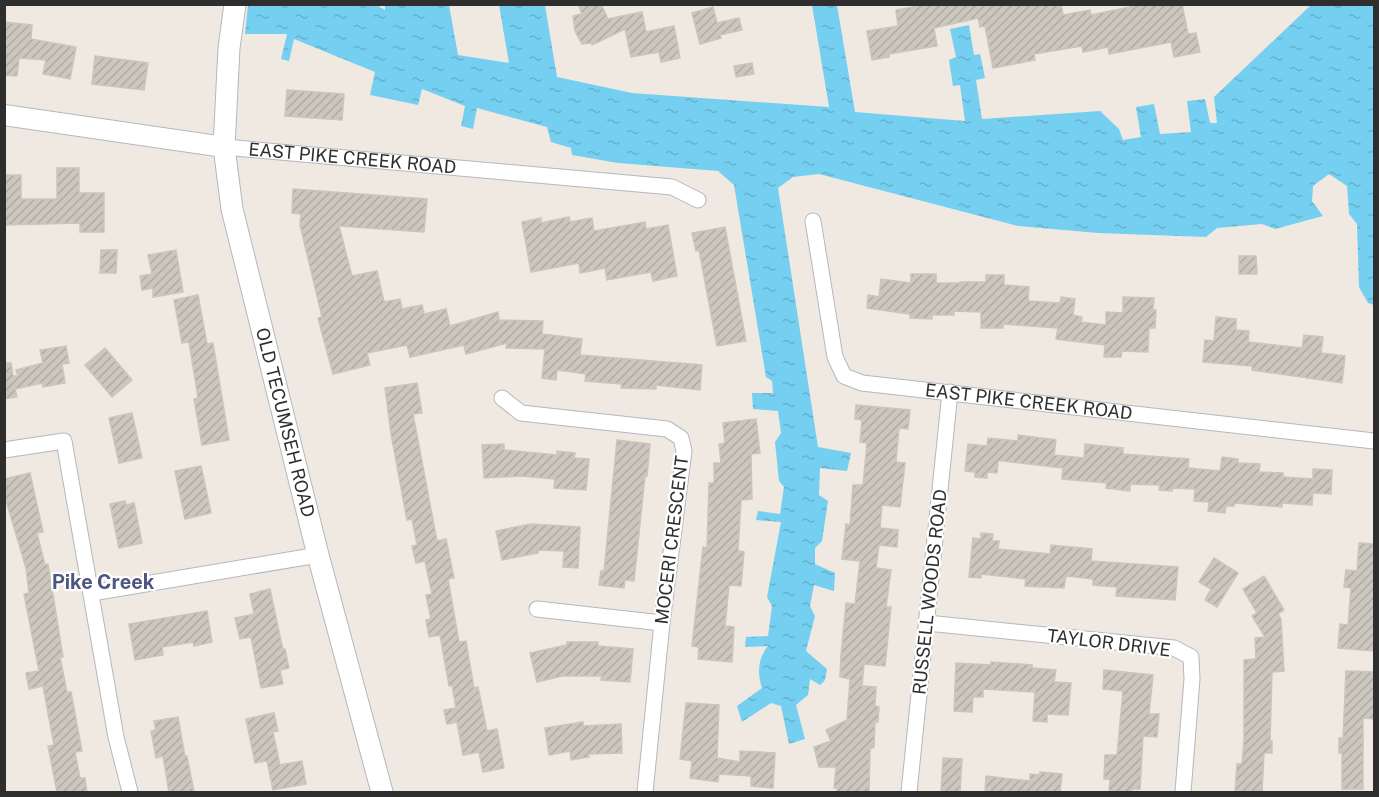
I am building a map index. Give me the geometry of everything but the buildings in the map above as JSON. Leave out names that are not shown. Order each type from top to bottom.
[{"type":"main road","name":"OLD TECUMSEH ROAD","points":[[235,4],[229,48],[224,147],[232,209],[318,555],[382,792]]},
{"type":"street","name":"EAST PIKE CREEK ROAD","points":[[4,115],[224,147],[672,187],[698,200]]},
{"type":"street","name":"EAST PIKE CREEK ROAD","points":[[813,220],[835,357],[844,376],[862,383],[1374,441]]},
{"type":"street","name":"RUSSELL WOODS ROAD","points":[[909,792],[950,392]]},
{"type":"street","name":"MOCERI CRESCENT","points":[[502,398],[521,413],[667,429],[681,438],[684,451],[662,623],[645,792]]},
{"type":"street","points":[[4,450],[64,441],[116,737],[130,792]]},
{"type":"street","points":[[92,593],[318,555]]},
{"type":"street","points":[[537,609],[662,623]]},
{"type":"street","name":"TAYLOR DRIVE","points":[[927,623],[1174,648],[1191,657],[1192,679],[1184,792]]},
{"type":"water","points":[[375,4],[385,10],[385,5],[449,5],[458,55],[509,63],[499,5],[545,5],[557,77],[632,93],[829,107],[812,5],[837,5],[855,112],[965,121],[960,85],[953,86],[949,60],[956,57],[950,29],[969,25],[974,55],[980,54],[985,78],[976,80],[982,119],[1100,111],[1119,129],[1123,140],[1141,137],[1136,107],[1154,104],[1160,134],[1191,132],[1187,101],[1205,99],[1210,123],[1217,123],[1214,97],[1311,5],[1374,5],[1374,305],[1368,303],[1359,287],[1357,224],[1349,214],[1347,186],[1329,174],[1313,186],[1312,201],[1323,216],[1275,229],[1262,224],[1217,228],[1206,237],[1098,233],[1018,226],[819,174],[793,177],[778,188],[818,447],[851,453],[847,471],[820,468],[819,495],[828,501],[822,541],[815,548],[815,564],[835,573],[834,591],[814,585],[810,606],[815,616],[806,651],[827,669],[825,680],[820,685],[810,679],[808,695],[796,705],[805,739],[789,744],[781,706],[771,703],[742,722],[737,706],[762,688],[759,666],[768,646],[745,647],[746,637],[768,636],[772,606],[767,597],[781,522],[756,520],[758,511],[780,514],[784,487],[779,481],[775,442],[781,433],[778,411],[753,409],[752,393],[773,393],[772,381],[766,377],[734,185],[718,171],[618,163],[572,155],[571,148],[551,142],[547,127],[477,108],[473,129],[461,126],[465,106],[422,89],[418,105],[370,95],[375,72],[294,39],[289,61],[281,59],[287,34],[245,34],[248,5]]},
{"type":"district","name":"Pike Creek","points":[[103,582]]}]
